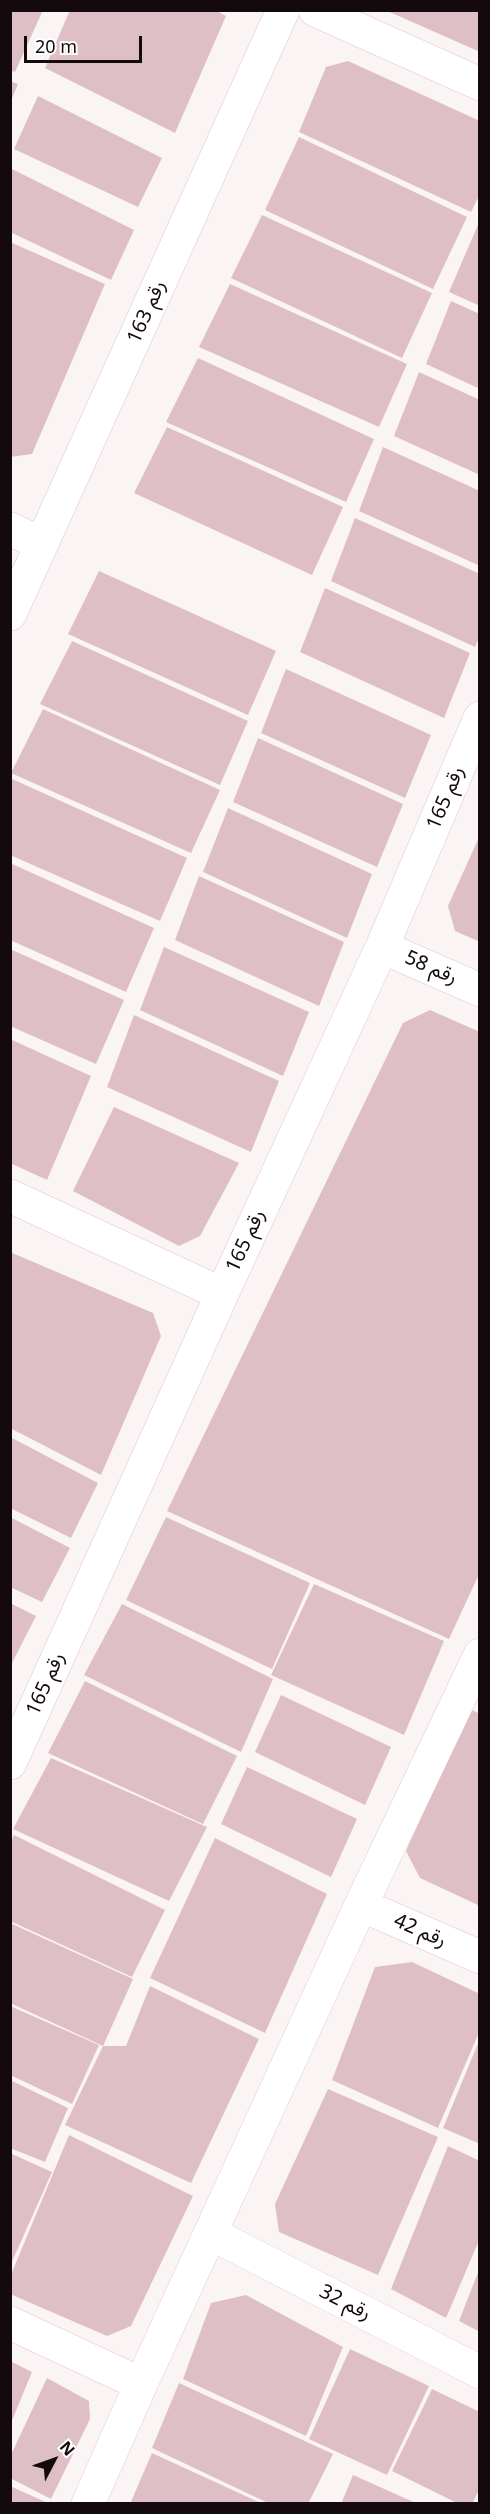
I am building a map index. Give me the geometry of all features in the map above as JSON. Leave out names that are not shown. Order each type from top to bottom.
[{"type":"street","name":"رقم 163","points":[[10,614],[283,10]]},
{"type":"street","points":[[315,10],[480,84]]},
{"type":"street","points":[[10,529],[42,544]]},
{"type":"street","name":"رقم 165","points":[[10,1763],[382,947],[480,718]]},
{"type":"street","name":"رقم 58","points":[[382,947],[480,990]]},
{"type":"street","points":[[10,1196],[222,1294]]},
{"type":"street","points":[[88,2504],[210,2233],[480,1655]]},
{"type":"street","name":"رقم 42","points":[[362,1905],[480,1957]]},
{"type":"street","name":"رقم 32","points":[[210,2233],[480,2372]]},
{"type":"street","points":[[10,2323],[141,2384]]},
{"type":"building","points":[[10,10],[43,10],[15,72],[10,70]]},
{"type":"building","points":[[70,10],[215,10],[226,16],[175,133],[45,68]]},
{"type":"building","points":[[385,10],[480,10],[480,52]]},
{"type":"building","points":[[348,61],[480,121],[480,194],[471,212],[299,132],[326,67]]},
{"type":"building","points":[[10,81],[18,84],[10,103]]},
{"type":"building","points":[[38,96],[162,158],[138,207],[14,149]]},
{"type":"building","points":[[299,137],[467,217],[433,289],[265,210]]},
{"type":"building","points":[[10,168],[134,230],[111,280],[10,232]]},
{"type":"building","points":[[262,215],[432,293],[402,358],[231,278]]},
{"type":"building","points":[[480,220],[480,306],[449,292]]},
{"type":"building","points":[[10,242],[105,284],[32,454],[10,457]]},
{"type":"building","points":[[230,284],[407,364],[379,427],[199,347]]},
{"type":"building","points":[[451,301],[480,314],[480,389],[426,364]]},
{"type":"building","points":[[198,358],[374,439],[346,502],[166,422]]},
{"type":"building","points":[[419,372],[480,400],[480,475],[394,436]]},
{"type":"building","points":[[167,427],[343,507],[312,575],[134,493]]},
{"type":"building","points":[[383,447],[480,491],[480,566],[359,511]]},
{"type":"building","points":[[355,518],[480,574],[480,636],[475,647],[331,581]]},
{"type":"building","points":[[99,571],[276,651],[248,715],[68,634]]},
{"type":"building","points":[[325,588],[470,653],[444,718],[300,652]]},
{"type":"building","points":[[72,641],[248,721],[220,785],[40,704]]},
{"type":"building","points":[[286,669],[431,735],[405,798],[261,733]]},
{"type":"building","points":[[43,709],[220,790],[191,853],[11,773]]},
{"type":"building","points":[[258,738],[403,804],[377,867],[233,802]]},
{"type":"building","points":[[10,778],[187,858],[160,921],[10,855]]},
{"type":"building","points":[[228,808],[372,874],[347,938],[203,872]]},
{"type":"building","points":[[480,835],[480,942],[455,931],[448,906]]},
{"type":"building","points":[[10,863],[154,928],[126,992],[10,940]]},
{"type":"building","points":[[199,876],[344,942],[319,1006],[175,940]]},
{"type":"building","points":[[164,947],[309,1012],[283,1076],[140,1010]]},
{"type":"building","points":[[10,949],[124,1000],[96,1064],[10,1026]]},
{"type":"building","points":[[430,1010],[480,1032],[480,1572],[449,1639],[167,1511],[403,1023]]},
{"type":"building","points":[[134,1015],[279,1081],[251,1152],[107,1087]]},
{"type":"building","points":[[10,1039],[91,1076],[47,1180],[10,1163]]},
{"type":"building","points":[[114,1107],[239,1163],[200,1236],[179,1246],[73,1191]]},
{"type":"building","points":[[10,1252],[153,1313],[161,1336],[101,1475],[10,1428]]},
{"type":"building","points":[[10,1437],[98,1483],[71,1538],[10,1508]]},
{"type":"building","points":[[10,1517],[70,1548],[42,1602],[10,1587]]},
{"type":"building","points":[[166,1517],[310,1583],[272,1669],[126,1600]]},
{"type":"building","points":[[314,1584],[444,1641],[404,1735],[271,1675]]},
{"type":"building","points":[[10,1603],[36,1616],[10,1667]]},
{"type":"building","points":[[122,1604],[273,1679],[241,1752],[84,1675]]},
{"type":"building","points":[[85,1681],[237,1756],[203,1824],[48,1753]]},
{"type":"building","points":[[281,1695],[391,1747],[365,1805],[255,1752]]},
{"type":"building","points":[[470,1709],[480,1714],[480,1906],[420,1878],[406,1851]]},
{"type":"building","points":[[51,1758],[207,1827],[169,1901],[13,1829]]},
{"type":"building","points":[[247,1767],[357,1819],[331,1877],[221,1824]]},
{"type":"building","points":[[14,1835],[165,1910],[132,1977],[10,1921],[10,1843]]},
{"type":"building","points":[[215,1838],[327,1894],[265,2033],[150,1978]]},
{"type":"building","points":[[10,1923],[133,1979],[103,2046],[10,2003]]},
{"type":"building","points":[[412,1962],[480,1994],[480,2030],[438,2128],[332,2080],[375,1967]]},
{"type":"building","points":[[150,1986],[259,2039],[191,2183],[65,2125],[103,2046],[126,2046]]},
{"type":"building","points":[[10,2006],[99,2045],[72,2104],[10,2075]]},
{"type":"building","points":[[480,2041],[480,2144],[443,2128]]},
{"type":"building","points":[[10,2080],[68,2108],[45,2162],[10,2148]]},
{"type":"building","points":[[328,2089],[438,2137],[378,2275],[279,2232],[275,2204]]},
{"type":"building","points":[[69,2135],[193,2196],[131,2326],[107,2336],[10,2294],[10,2277]]},
{"type":"building","points":[[448,2146],[480,2161],[480,2238],[446,2318],[391,2289]]},
{"type":"building","points":[[10,2153],[52,2172],[10,2266]]},
{"type":"building","points":[[480,2270],[480,2332],[459,2321]]},
{"type":"building","points":[[246,2295],[343,2347],[306,2436],[183,2379],[211,2303]]},
{"type":"building","points":[[350,2349],[429,2386],[387,2475],[309,2439]]},
{"type":"building","points":[[10,2361],[32,2372],[11,2423],[10,2423]]},
{"type":"building","points":[[47,2378],[89,2401],[90,2419],[51,2499],[10,2478],[10,2457]]},
{"type":"building","points":[[179,2383],[333,2454],[308,2504],[270,2504],[152,2448]]},
{"type":"building","points":[[432,2389],[480,2412],[480,2488],[472,2504],[459,2504],[392,2471]]},
{"type":"building","points":[[152,2453],[263,2504],[130,2504]]},
{"type":"building","points":[[353,2475],[418,2504],[341,2504]]},
{"type":"building","points":[[10,2486],[50,2504],[10,2504]]}]
